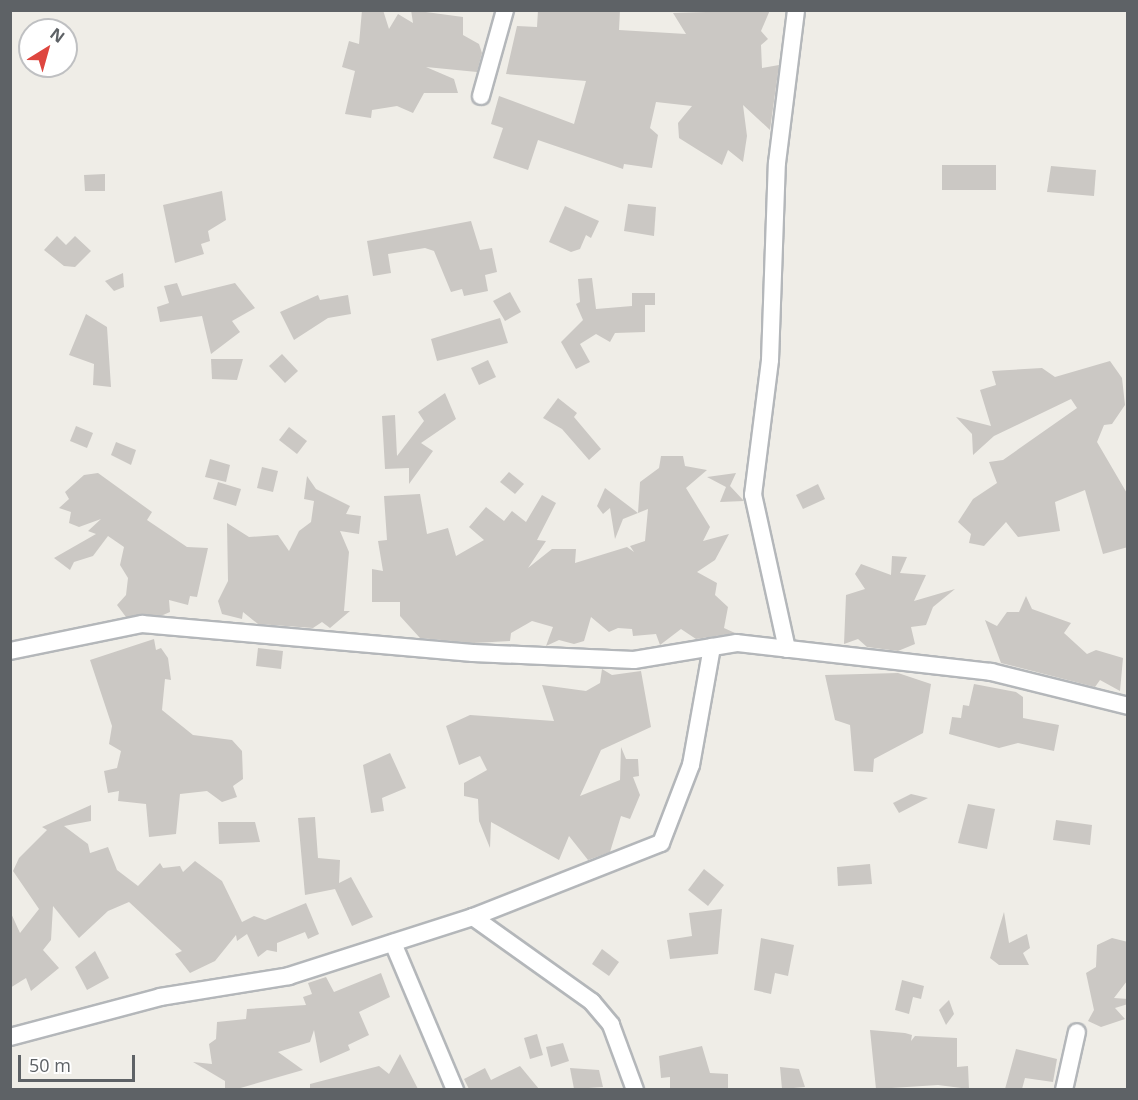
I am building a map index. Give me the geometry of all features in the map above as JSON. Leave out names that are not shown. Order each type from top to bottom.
[{"type":"street","points":[[481,96],[505,10]]},
{"type":"street","points":[[787,649],[753,495],[770,360],[777,163],[796,10]]},
{"type":"street","points":[[10,651],[142,624],[473,653],[611,659],[737,643],[991,672],[1128,706]]},
{"type":"street","points":[[10,1037],[160,997],[289,976],[473,917],[661,843],[691,765],[712,647]]},
{"type":"street","points":[[473,917],[592,1002],[611,1025],[635,1089]]},
{"type":"street","points":[[393,943],[455,1089]]},
{"type":"street","points":[[1064,1089],[1077,1032]]},
{"type":"building","points":[[362,10],[383,10],[389,29],[398,14],[413,23],[411,10],[463,17],[463,35],[479,44],[482,53],[477,72],[426,67],[454,79],[458,93],[424,93],[413,113],[397,106],[372,110],[371,118],[345,114],[355,71],[342,67],[349,41],[359,44]]},
{"type":"building","points":[[538,10],[620,10],[619,30],[686,34],[673,13],[770,10],[761,31],[768,39],[761,45],[762,68],[779,65],[770,130],[743,105],[747,136],[743,162],[728,150],[722,165],[679,138],[678,123],[692,106],[656,102],[650,128],[658,135],[652,168],[624,164],[623,169],[538,140],[528,170],[493,158],[503,128],[491,124],[499,96],[574,124],[586,81],[506,74],[517,26],[537,27]]},
{"type":"building","points":[[942,165],[996,165],[996,190],[942,190]]},
{"type":"building","points":[[1051,166],[1096,170],[1094,196],[1047,192]]},
{"type":"building","points":[[105,174],[105,191],[85,191],[84,175]]},
{"type":"building","points":[[222,191],[226,220],[208,231],[210,241],[201,244],[204,254],[175,263],[163,205]]},
{"type":"building","points":[[628,204],[656,207],[654,236],[624,231]]},
{"type":"building","points":[[565,206],[599,221],[591,238],[586,235],[580,249],[571,252],[549,242]]},
{"type":"building","points":[[471,221],[480,250],[492,248],[497,272],[485,275],[488,291],[464,296],[462,289],[451,292],[434,251],[425,248],[388,254],[391,273],[373,276],[367,241]]},
{"type":"building","points":[[57,236],[66,245],[75,236],[91,251],[75,267],[64,266],[44,250]]},
{"type":"building","points":[[123,273],[124,287],[114,291],[105,281]]},
{"type":"building","points":[[592,278],[596,309],[632,306],[632,293],[655,293],[655,305],[645,305],[645,332],[615,333],[610,342],[596,334],[580,344],[590,362],[576,369],[561,342],[583,320],[576,304],[580,302],[578,279]]},
{"type":"building","points":[[177,283],[182,296],[235,283],[255,308],[232,321],[240,332],[211,354],[202,316],[160,322],[157,307],[169,303],[164,286]]},
{"type":"building","points":[[510,292],[521,312],[505,321],[493,301]]},
{"type":"building","points":[[318,295],[320,300],[348,295],[351,314],[328,318],[294,340],[280,312]]},
{"type":"building","points":[[86,314],[107,327],[111,387],[93,385],[94,364],[69,355]]},
{"type":"building","points":[[500,318],[508,343],[437,361],[431,339]]},
{"type":"building","points":[[282,354],[298,371],[285,383],[269,366]]},
{"type":"building","points":[[211,359],[243,359],[237,380],[212,379]]},
{"type":"building","points":[[488,360],[496,377],[479,385],[471,368]]},
{"type":"building","points":[[1110,361],[1122,378],[1125,405],[1112,424],[1104,425],[1097,442],[1128,495],[1128,547],[1103,554],[1085,490],[1055,502],[1060,531],[1018,537],[1006,522],[984,546],[969,543],[971,534],[958,522],[973,499],[997,483],[989,462],[1003,460],[1077,408],[1071,399],[994,436],[973,455],[972,434],[956,417],[991,426],[980,390],[996,385],[992,371],[1042,368],[1055,377]]},
{"type":"building","points":[[445,393],[456,419],[421,443],[433,451],[409,484],[409,468],[385,469],[382,416],[395,415],[397,456],[424,421],[418,412]]},
{"type":"building","points":[[558,398],[577,413],[574,417],[601,449],[589,460],[562,429],[543,418]]},
{"type":"building","points":[[76,426],[93,433],[87,448],[70,441]]},
{"type":"building","points":[[289,427],[307,441],[297,454],[279,440]]},
{"type":"building","points":[[116,442],[136,450],[131,465],[111,455]]},
{"type":"building","points":[[661,456],[683,456],[685,466],[707,470],[686,488],[710,527],[703,541],[729,534],[715,560],[697,572],[717,583],[715,595],[728,607],[724,628],[735,633],[696,639],[681,629],[660,645],[656,634],[633,636],[632,629],[618,628],[609,632],[591,617],[584,641],[574,644],[559,640],[546,646],[553,627],[532,621],[511,633],[510,641],[474,643],[420,638],[400,616],[400,602],[372,602],[372,569],[383,571],[378,541],[387,540],[384,496],[420,494],[427,534],[448,528],[456,556],[484,540],[469,527],[486,507],[504,521],[512,511],[526,522],[542,495],[556,503],[537,540],[546,541],[528,568],[552,549],[576,549],[575,563],[627,547],[634,552],[630,546],[645,541],[648,509],[638,513],[640,482],[659,468]]},
{"type":"building","points":[[210,459],[230,465],[226,482],[205,477]]},
{"type":"building","points":[[262,467],[278,471],[273,492],[257,488]]},
{"type":"building","points":[[509,472],[524,484],[515,494],[500,482]]},
{"type":"building","points":[[98,473],[152,512],[147,520],[187,547],[208,548],[197,597],[190,596],[188,605],[169,600],[170,612],[163,615],[126,617],[117,605],[126,595],[128,578],[120,565],[124,547],[108,536],[93,556],[74,562],[70,570],[54,558],[96,534],[88,531],[101,519],[79,527],[69,523],[71,512],[59,508],[69,499],[65,492],[84,475]]},
{"type":"building","points":[[736,473],[730,486],[744,501],[720,502],[726,487],[707,477]]},
{"type":"building","points":[[307,476],[316,489],[350,506],[346,514],[361,516],[359,534],[340,531],[349,552],[344,611],[350,611],[330,628],[322,622],[313,628],[258,624],[243,612],[242,619],[222,614],[218,601],[228,581],[227,523],[249,537],[278,535],[289,551],[299,531],[311,522],[314,501],[304,499]]},
{"type":"building","points":[[218,482],[241,489],[236,506],[213,499]]},
{"type":"building","points":[[818,484],[825,499],[803,509],[796,495]]},
{"type":"building","points":[[605,488],[638,513],[623,519],[615,539],[610,508],[603,514],[597,506]]},
{"type":"building","points":[[892,556],[907,557],[900,573],[926,575],[914,601],[955,589],[933,607],[926,625],[911,627],[915,644],[898,651],[867,647],[858,639],[844,644],[846,595],[865,589],[855,574],[861,564],[891,575]]},
{"type":"building","points":[[1026,596],[1032,609],[1071,623],[1064,633],[1087,654],[1096,650],[1123,658],[1120,691],[1100,680],[1095,687],[1001,663],[985,620],[997,626],[1007,612],[1019,612]]},
{"type":"building","points":[[154,639],[156,650],[161,648],[168,658],[171,680],[165,679],[162,710],[193,735],[232,740],[242,751],[243,779],[233,786],[237,797],[222,802],[207,791],[180,794],[176,834],[149,837],[146,804],[118,801],[119,791],[108,793],[104,771],[117,768],[121,751],[109,744],[112,726],[90,660]]},
{"type":"building","points":[[258,648],[283,651],[281,669],[256,666]]},
{"type":"building","points":[[602,669],[612,675],[641,671],[651,727],[601,750],[580,796],[620,780],[621,747],[626,759],[638,759],[639,776],[633,777],[640,795],[630,819],[621,816],[610,852],[588,860],[569,836],[559,860],[491,822],[490,848],[479,821],[478,799],[464,796],[464,783],[487,770],[480,756],[459,765],[446,726],[470,715],[554,721],[542,685],[586,691],[600,683]]},
{"type":"building","points":[[898,673],[931,684],[923,733],[874,759],[873,772],[854,771],[850,725],[835,720],[825,675]]},
{"type":"building","points":[[974,684],[1016,692],[1023,697],[1023,718],[1059,725],[1054,751],[1018,743],[999,748],[949,734],[952,717],[961,718],[963,705],[969,706]]},
{"type":"building","points":[[390,753],[406,788],[382,798],[384,811],[371,813],[363,765]]},
{"type":"building","points":[[911,794],[928,798],[899,813],[893,803]]},
{"type":"building","points":[[968,804],[995,809],[987,849],[958,843]]},
{"type":"building","points":[[91,805],[91,821],[64,826],[88,844],[90,853],[108,847],[117,870],[138,886],[160,863],[163,868],[180,866],[183,872],[195,861],[222,881],[242,922],[254,916],[265,920],[306,903],[319,934],[308,939],[305,932],[277,943],[277,952],[267,950],[258,957],[247,934],[237,941],[236,935],[215,961],[190,973],[175,954],[182,951],[129,902],[108,911],[79,938],[53,906],[51,940],[43,950],[59,968],[31,991],[26,978],[10,988],[10,911],[20,933],[39,909],[13,871],[19,858],[47,830],[42,827]]},
{"type":"building","points":[[315,817],[318,858],[340,860],[339,883],[351,877],[373,917],[352,926],[335,889],[305,895],[298,818]]},
{"type":"building","points":[[1056,820],[1092,825],[1090,845],[1053,840]]},
{"type":"building","points":[[218,822],[255,822],[260,842],[219,844]]},
{"type":"building","points":[[870,864],[872,884],[838,886],[837,867]]},
{"type":"building","points":[[704,869],[724,885],[708,906],[688,890]]},
{"type":"building","points":[[722,909],[718,954],[670,959],[667,940],[692,936],[689,913]]},
{"type":"building","points":[[1004,912],[1009,943],[1027,934],[1030,948],[1023,953],[1029,965],[999,965],[990,958]]},
{"type":"building","points":[[761,938],[794,945],[788,976],[775,973],[771,994],[754,990]]},
{"type":"building","points":[[1112,938],[1128,942],[1127,981],[1114,998],[1128,999],[1128,1004],[1115,1008],[1125,1019],[1101,1027],[1088,1021],[1094,1010],[1086,973],[1096,967],[1097,945]]},
{"type":"building","points":[[602,949],[619,962],[609,976],[592,964]]},
{"type":"building","points":[[95,951],[109,978],[87,990],[75,967]]},
{"type":"building","points":[[381,973],[390,997],[359,1012],[369,1035],[348,1045],[350,1050],[320,1063],[314,1030],[310,1042],[278,1052],[303,1070],[237,1089],[225,1089],[225,1081],[193,1062],[212,1064],[209,1044],[216,1039],[217,1022],[246,1019],[247,1009],[306,1005],[303,997],[312,994],[308,983],[326,977],[334,992]]},
{"type":"building","points":[[902,980],[924,986],[921,999],[913,997],[909,1014],[895,1010]]},
{"type":"building","points":[[949,1000],[954,1014],[946,1025],[939,1010]]},
{"type":"building","points":[[870,1030],[905,1033],[912,1035],[911,1041],[915,1036],[957,1038],[957,1067],[968,1066],[969,1089],[938,1085],[876,1089]]},
{"type":"building","points":[[537,1034],[543,1055],[530,1059],[524,1038]]},
{"type":"building","points":[[563,1043],[569,1061],[551,1067],[546,1047]]},
{"type":"building","points":[[702,1046],[710,1073],[728,1074],[728,1089],[670,1089],[670,1077],[661,1078],[659,1056]]},
{"type":"building","points":[[1016,1049],[1057,1059],[1053,1082],[1025,1078],[1022,1089],[1005,1089]]},
{"type":"building","points":[[400,1054],[418,1089],[310,1089],[310,1084],[379,1066],[389,1074]]},
{"type":"building","points":[[520,1066],[539,1089],[469,1089],[464,1079],[485,1068],[491,1080]]},
{"type":"building","points":[[780,1067],[799,1069],[805,1087],[782,1089]]},
{"type":"building","points":[[570,1068],[599,1070],[603,1087],[574,1089]]}]
